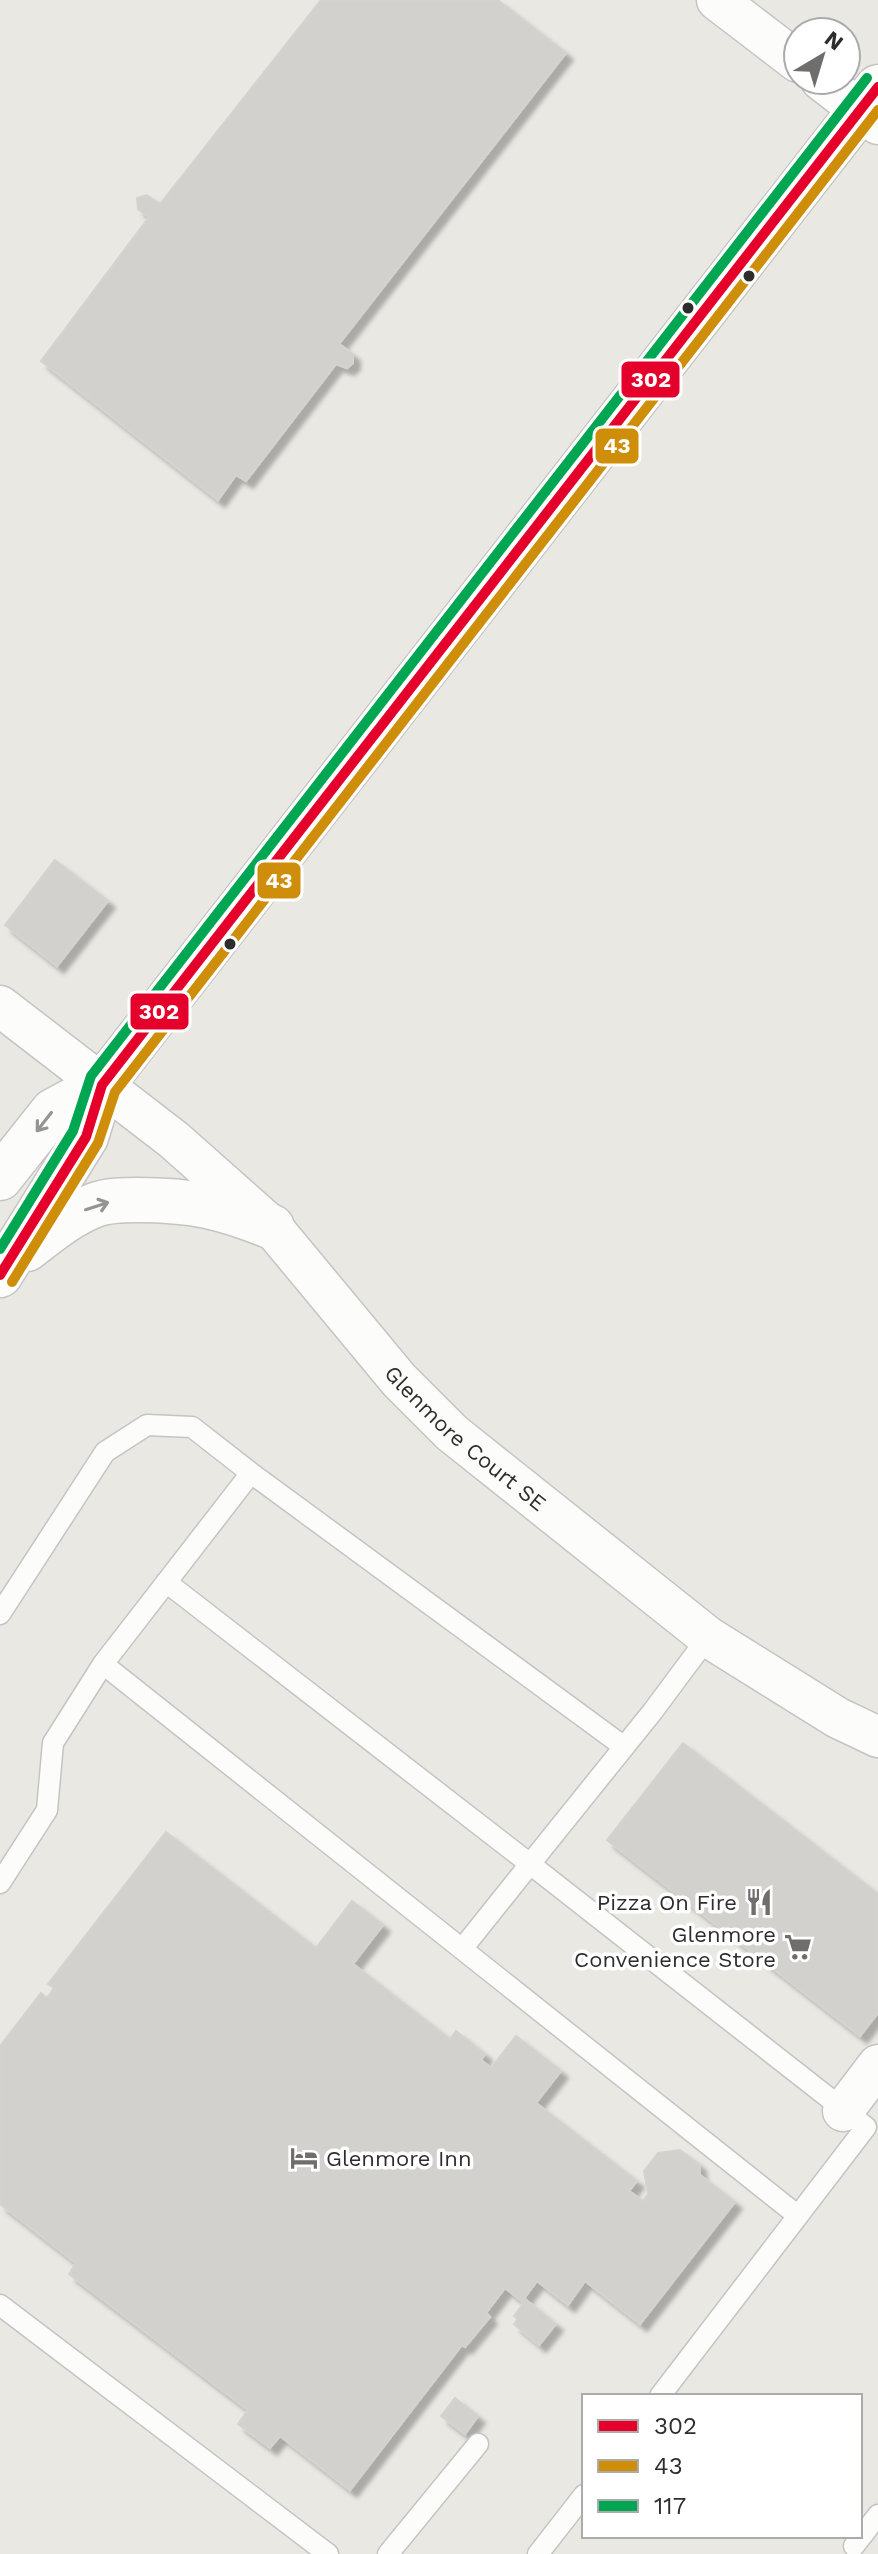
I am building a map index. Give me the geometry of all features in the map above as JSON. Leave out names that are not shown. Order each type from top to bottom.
[{"type":"street","points":[[717,0],[782,50]]},
{"type":"street","points":[[4,1269],[86,1137],[102,1085],[872,107],[851,96]]},
{"type":"street","name":"Glenmore Court SE","points":[[0,1006],[174,1140],[272,1227],[399,1380],[452,1433],[708,1637],[838,1718],[878,1737]]},
{"type":"street","points":[[0,1178],[53,1111],[102,1085]]},
{"type":"street","points":[[4,1269],[67,1219],[98,1204],[175,1200],[224,1208],[272,1227]]},
{"type":"street","points":[[862,2125],[878,2065]]},
{"type":"lane","points":[[0,1614],[12,1591],[105,1452],[147,1425],[192,1427],[623,1746]]},
{"type":"lane","points":[[0,1883],[47,1810],[53,1743],[103,1664],[251,1473]]},
{"type":"lane","points":[[166,1582],[862,2125],[663,2394]]},
{"type":"lane","points":[[462,1949],[653,1711],[708,1637]]},
{"type":"lane","points":[[103,1664],[797,2215]]},
{"type":"lane","points":[[0,2305],[328,2554]]},
{"type":"lane","points":[[388,2554],[478,2444]]},
{"type":"lane","points":[[538,2554],[582,2498]]},
{"type":"lane","points":[[862,2535],[878,2515]]},
{"type":"building","points":[[321,0],[498,0],[566,53],[339,344],[353,354],[353,363],[347,368],[336,364],[246,481],[236,475],[218,500],[41,361],[149,217],[138,209],[137,198],[147,195],[160,204]]},
{"type":"building","points":[[55,860],[108,901],[57,966],[5,925]]},
{"type":"building","points":[[683,1743],[878,1894],[878,2013],[860,2036],[607,1840]]},
{"type":"building","name":"Glenmore Inn","points":[[166,1832],[316,1948],[352,1901],[383,1925],[353,1964],[450,2039],[456,2031],[485,2054],[481,2060],[491,2068],[516,2036],[561,2071],[536,2103],[637,2181],[629,2191],[643,2201],[648,2194],[644,2171],[658,2153],[680,2150],[699,2164],[700,2175],[735,2202],[640,2324],[585,2281],[568,2305],[537,2281],[522,2301],[505,2288],[486,2313],[490,2317],[465,2347],[462,2345],[350,2490],[280,2436],[270,2448],[238,2424],[248,2410],[69,2274],[76,2263],[0,2204],[0,2046],[41,1993],[47,1998],[54,1988],[48,1984]]},
{"type":"building","points":[[526,2300],[556,2324],[539,2345],[514,2324],[518,2319],[514,2316]]},
{"type":"building","points":[[455,2398],[478,2416],[465,2434],[441,2416]]},
{"type":"transit line","name":"117","points":[[0,1249],[73,1131],[91,1076],[867,78]]},
{"type":"transit line","name":"302","points":[[0,1275],[86,1137],[102,1085],[878,87]]},
{"type":"transit line","name":"43","points":[[12,1282],[98,1143],[115,1092],[878,110]]},
{"type":"place","name":"Pizza On Fire","points":[[759,1902]]},
{"type":"place","name":"Glenmore Convenience Store","points":[[798,1947]]},
{"type":"place","name":"Glenmore Inn","points":[[304,2158]]}]
